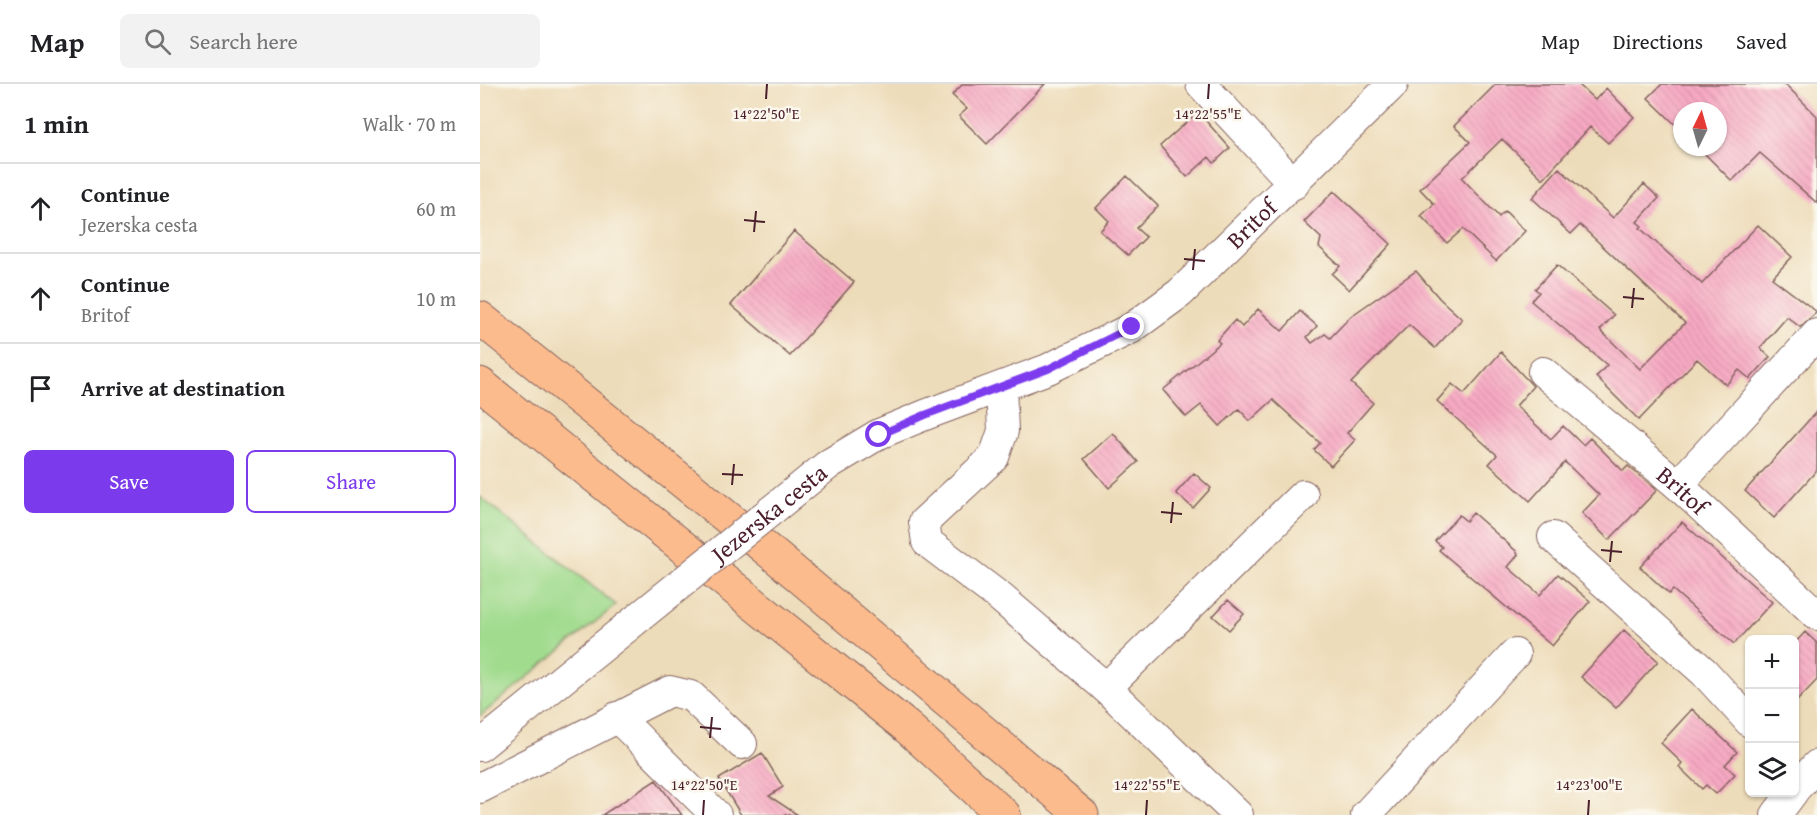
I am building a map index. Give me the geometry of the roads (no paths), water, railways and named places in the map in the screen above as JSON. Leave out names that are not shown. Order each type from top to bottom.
[{"type":"highway","points":[[480,318],[775,556],[1082,815]]},
{"type":"highway","points":[[480,384],[907,727],[1004,815]]},
{"type":"street","name":"Britof","points":[[1201,84],[1294,184]]},
{"type":"street","name":"Britof","points":[[1095,347],[1132,327],[1180,293],[1294,184],[1393,84]]},
{"type":"street","points":[[1678,485],[1817,334]]},
{"type":"street","name":"Jezerska cesta","points":[[480,746],[828,464],[897,426],[1048,369],[1095,347]]},
{"type":"street","name":"Britof","points":[[1543,372],[1678,485],[1817,615]]},
{"type":"street","points":[[1000,387],[1003,431],[994,457],[924,522],[927,542],[1001,598],[1106,688],[1238,815]]},
{"type":"street","points":[[1106,688],[1303,495]]},
{"type":"street","points":[[1553,537],[1704,672],[1745,718]]},
{"type":"street","points":[[1366,815],[1515,654]]},
{"type":"street","points":[[480,788],[670,691],[691,696],[742,744]]},
{"type":"street","points":[[617,717],[716,815]]},
{"type":"street","points":[[1776,815],[1800,780]]}]
